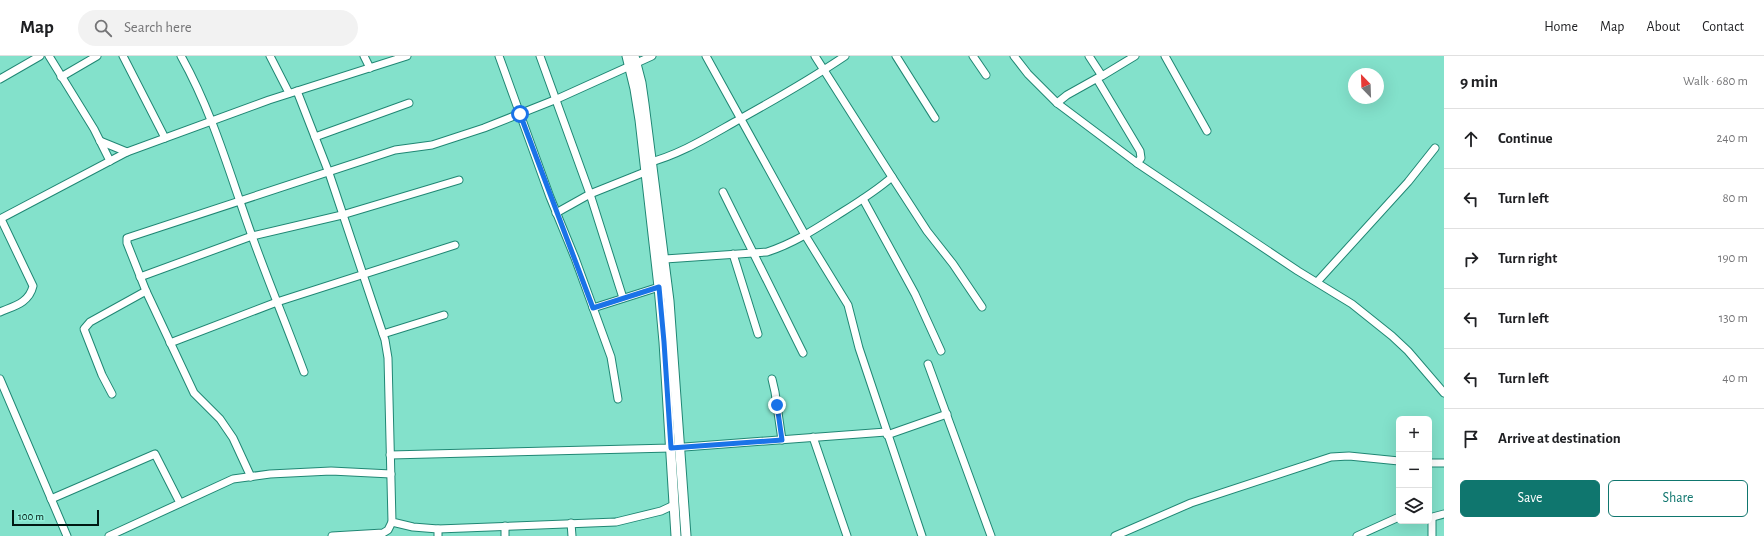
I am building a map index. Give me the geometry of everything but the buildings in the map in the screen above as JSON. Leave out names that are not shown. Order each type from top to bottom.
[{"type":"main road","points":[[627,56],[633,62],[641,83],[664,342],[686,536]]},
{"type":"main road","points":[[649,167],[665,259],[675,447],[674,505],[676,536]]},
{"type":"street","points":[[0,79],[40,56]]},
{"type":"street","points":[[49,56],[100,141],[110,161]]},
{"type":"street","points":[[62,77],[97,56]]},
{"type":"street","points":[[123,56],[165,138]]},
{"type":"street","points":[[181,56],[213,121],[252,236],[304,372]]},
{"type":"street","points":[[270,56],[288,93]]},
{"type":"street","points":[[364,56],[370,68]]},
{"type":"street","points":[[0,312],[24,302],[31,294],[33,286],[0,219],[127,152],[288,93],[407,56]]},
{"type":"street","points":[[499,56],[556,213],[611,357],[618,399]]},
{"type":"street","points":[[540,56],[557,99],[590,194],[623,298]]},
{"type":"street","points":[[251,477],[233,438],[220,419],[194,393],[146,292],[127,242],[129,236],[328,173],[395,150],[438,143],[520,114],[557,99],[633,62],[652,56]]},
{"type":"street","points":[[706,56],[805,235],[848,305],[859,348],[922,536]]},
{"type":"street","points":[[815,56],[927,231],[953,264],[982,307]]},
{"type":"street","points":[[556,213],[590,194],[649,167],[710,136],[825,70],[845,56]]},
{"type":"street","points":[[896,56],[935,118]]},
{"type":"street","points":[[973,56],[986,75]]},
{"type":"street","points":[[1014,56],[1028,74],[1057,103],[1137,163],[1352,304],[1392,336],[1408,351],[1444,393]]},
{"type":"street","points":[[1089,56],[1140,151],[1141,158],[1137,163]]},
{"type":"street","points":[[1057,103],[1067,95],[1135,56]]},
{"type":"street","points":[[1165,56],[1207,132]]},
{"type":"street","points":[[297,91],[364,275],[383,334],[388,358],[392,522],[388,530],[380,534],[332,536]]},
{"type":"street","points":[[315,137],[409,103]]},
{"type":"street","points":[[100,141],[127,152]]},
{"type":"street","points":[[1317,282],[1408,182],[1435,148]]},
{"type":"street","points":[[665,259],[767,252],[779,248],[805,235],[863,199],[892,177]]},
{"type":"street","points":[[140,277],[252,236],[342,215],[459,180]]},
{"type":"street","points":[[723,192],[803,352]]},
{"type":"street","points":[[863,199],[915,294],[941,351]]},
{"type":"street","points":[[170,343],[277,302],[455,245]]},
{"type":"street","points":[[733,254],[758,334]]},
{"type":"street","points":[[593,308],[659,287]]},
{"type":"street","points":[[112,394],[102,375],[84,329],[90,322],[146,292]]},
{"type":"street","points":[[383,334],[444,315]]},
{"type":"street","points":[[928,364],[991,536]]},
{"type":"street","points":[[0,379],[2,393],[67,536]]},
{"type":"street","points":[[772,379],[782,440]]},
{"type":"street","points":[[390,455],[675,447],[813,437],[887,434],[947,414]]},
{"type":"street","points":[[813,437],[847,536]]},
{"type":"street","points":[[51,499],[152,454],[156,456],[180,503]]},
{"type":"street","points":[[1119,535],[1191,503],[1331,457],[1349,456],[1396,461]]},
{"type":"street","points":[[1432,463],[1444,463]]},
{"type":"street","points":[[109,536],[229,480],[251,477],[331,472],[391,474]]},
{"type":"street","points":[[392,522],[438,532],[505,526],[628,520],[662,511],[674,505]]},
{"type":"street","points":[[1432,517],[1444,514]]},
{"type":"street","points":[[1358,536],[1396,517]]},
{"type":"street","points":[[571,523],[572,536]]},
{"type":"street","points":[[1431,524],[1432,536]]},
{"type":"street","points":[[505,526],[505,536]]},
{"type":"route","points":[[520,114],[593,308],[659,287],[671,448],[782,440],[777,405]]}]
